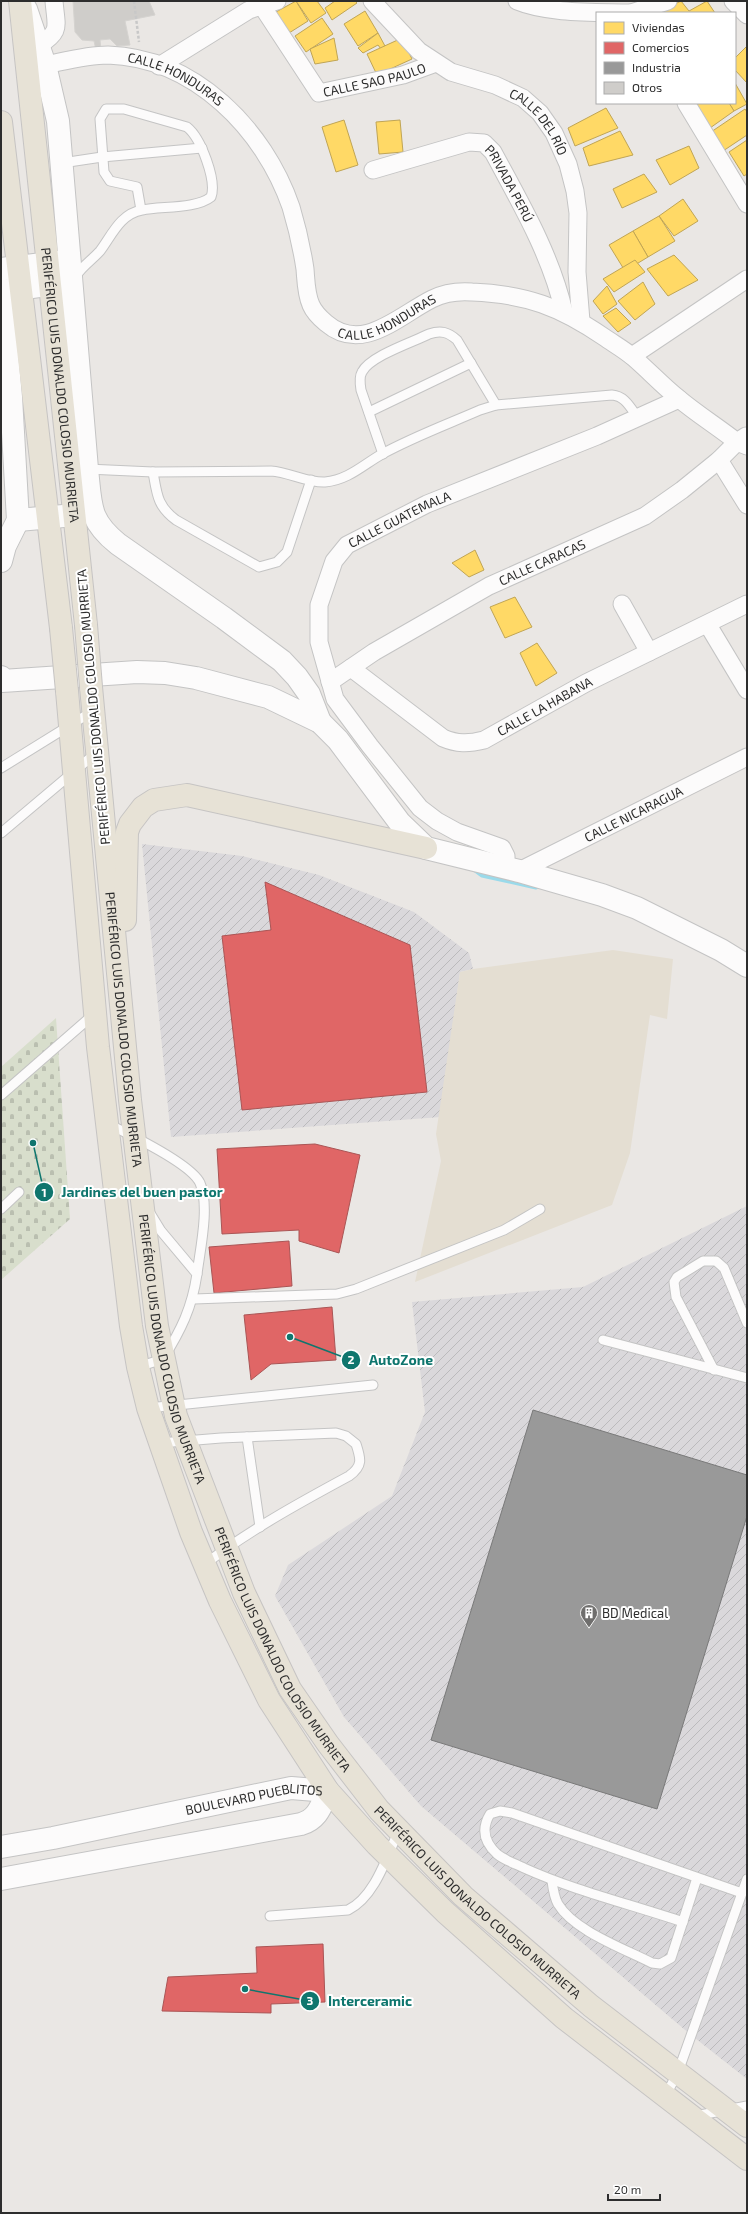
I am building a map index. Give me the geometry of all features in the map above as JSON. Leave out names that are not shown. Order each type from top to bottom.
[{"type":"main road","name":"PERIFÉRICO LUIS DONALDO COLOSIO MURRIETA","points":[[22,1],[65,271],[75,515],[134,1136],[163,1359],[185,1440],[244,1593],[290,1689],[328,1744],[379,1810],[463,1896],[591,2006],[678,2072],[737,2108],[747,2126]]},
{"type":"main road","name":"PERIFÉRICO LUIS DONALDO COLOSIO MURRIETA","points":[[1,122],[10,268],[6,290],[48,517],[67,691],[95,1013],[131,1326],[138,1368],[148,1408],[191,1532],[220,1601],[269,1700],[328,1791],[388,1855],[445,1912],[564,2018],[666,2095],[747,2160]]},
{"type":"main road","points":[[123,1024],[127,832],[133,817],[143,807],[154,800],[187,795],[426,848]]},
{"type":"main road","points":[[328,1744],[328,1791],[379,1810]]},
{"type":"street","points":[[22,1],[41,56],[58,121],[62,163],[65,271],[87,469],[95,521],[104,533],[282,661],[297,676],[309,694],[320,722]]},
{"type":"street","points":[[41,56],[56,32],[54,1]]},
{"type":"street","name":"CALLE DEL RÍO","points":[[372,1],[419,51],[451,72],[495,85],[523,98],[540,113],[554,133],[568,164],[576,192],[578,213],[576,272],[581,321]]},
{"type":"street","points":[[517,1],[525,4],[574,11],[602,12]]},
{"type":"street","points":[[634,12],[668,1]]},
{"type":"street","points":[[733,1],[747,15]]},
{"type":"street","points":[[159,66],[258,5]]},
{"type":"street","name":"CALLE SAO PAULO","points":[[258,5],[319,93],[403,75],[436,63]]},
{"type":"street","name":"CALLE HONDURAS","points":[[41,56],[77,58],[108,55],[141,60],[185,77],[212,94],[237,116],[254,136],[268,158],[290,206],[299,238],[307,295],[312,307],[327,324],[338,331],[350,335],[372,333],[434,298],[469,292],[504,294],[545,304],[581,321],[632,356],[679,399],[744,441]]},
{"type":"street","points":[[687,104],[747,204]]},
{"type":"street","name":"PRIVADA PERÚ","points":[[372,170],[469,142],[484,143],[493,152],[543,246],[558,286],[564,312]]},
{"type":"street","points":[[10,268],[65,271]]},
{"type":"street","points":[[1,561],[5,546],[18,520],[6,397],[6,290],[65,271]]},
{"type":"street","points":[[632,356],[747,279]]},
{"type":"street","name":"CALLE GUATEMALA","points":[[513,869],[502,848],[457,832],[437,821],[420,808],[370,746],[335,699],[319,642],[319,605],[334,561],[348,545],[427,504],[597,436],[679,399]]},
{"type":"street","name":"CALLE CARACAS","points":[[330,682],[374,652],[489,586],[644,516],[682,490],[744,441]]},
{"type":"street","points":[[719,460],[747,505]]},
{"type":"street","points":[[18,520],[75,515]]},
{"type":"street","points":[[622,604],[649,652]]},
{"type":"street","name":"CALLE LA HABANA","points":[[351,668],[443,738],[455,743],[470,744],[484,740],[586,683],[708,625],[747,604]]},
{"type":"street","points":[[708,625],[747,690]]},
{"type":"street","points":[[1,680],[137,672],[165,673],[196,678],[268,698],[320,722],[338,740],[400,823],[426,848],[568,884],[637,908],[721,950],[747,966]]},
{"type":"street","name":"CALLE NICARAGUA","points":[[513,869],[747,757]]},
{"type":"street","name":"BOULEVARD PUEBLITOS","points":[[1,1847],[53,1838],[291,1788],[328,1791],[318,1814],[313,1819],[301,1824],[1,1879]]},
{"type":"street","points":[[53,1838],[41,1849],[41,1857],[44,1862],[58,1868]]},
{"type":"lane","points":[[65,271],[99,252],[126,217],[141,210],[202,203],[211,197],[213,188],[202,148],[194,132],[181,124],[124,108],[106,109],[100,119],[104,172],[110,181],[137,187],[141,210]]},
{"type":"lane","points":[[62,163],[102,157],[202,148]]},
{"type":"lane","points":[[383,454],[368,412],[360,382],[362,372],[373,361],[436,332],[447,333],[457,340],[496,405]]},
{"type":"lane","points":[[368,412],[471,363]]},
{"type":"lane","points":[[87,469],[153,472],[271,470],[286,472],[311,480],[324,482],[343,479],[383,454],[480,410],[496,405],[612,395],[620,396],[626,401],[638,418]]},
{"type":"lane","points":[[153,472],[158,500],[164,511],[176,520],[259,567],[277,562],[287,552],[311,480]]},
{"type":"lane","points":[[1,768],[93,711]]},
{"type":"lane","points":[[1,833],[97,752]]},
{"type":"lane","points":[[1,1096],[95,1013]]},
{"type":"lane","points":[[107,1123],[134,1136],[181,1165],[194,1175],[200,1183],[204,1207],[194,1299],[182,1328],[163,1359],[138,1368]]},
{"type":"lane","points":[[1,1210],[19,1192]]},
{"type":"lane","points":[[142,1201],[162,1231],[197,1274]]},
{"type":"lane","points":[[194,1299],[337,1294],[356,1289],[504,1230],[540,1209]]},
{"type":"lane","points":[[714,1370],[676,1297],[674,1282],[676,1277],[703,1261],[716,1261],[724,1268],[747,1323]]},
{"type":"lane","points":[[603,1340],[747,1378]]},
{"type":"lane","points":[[148,1408],[174,1404],[373,1386]]},
{"type":"lane","points":[[160,1443],[185,1440],[336,1434],[346,1436],[356,1444],[360,1461],[358,1470],[290,1508],[226,1548],[205,1564]]},
{"type":"lane","points":[[247,1437],[260,1527]]},
{"type":"lane","points":[[683,1922],[552,1881],[498,1855],[486,1841],[484,1834],[485,1823],[490,1814],[500,1812],[512,1813],[742,1893]]},
{"type":"lane","points":[[270,1916],[348,1910],[356,1906],[374,1882],[399,1830]]},
{"type":"lane","points":[[552,1881],[556,1899],[571,1919],[588,1930],[652,1963],[660,1964],[671,1958],[697,1878]]},
{"type":"lane","points":[[666,2095],[678,2072],[747,1879]]},
{"type":"lane","points":[[693,2116],[737,2108]]},
{"type":"path","points":[[134,1],[141,60]]},
{"type":"shaded area","points":[[142,844],[242,856],[319,875],[414,912],[469,953],[473,969],[460,972],[441,1117],[171,1137]]},
{"type":"shaded area","points":[[613,950],[673,959],[667,1019],[650,1015],[630,1153],[612,1205],[415,1282],[441,1161],[436,1134],[460,972]]},
{"type":"shaded area","points":[[747,1206],[747,2079],[691,2035],[421,1806],[344,1717],[275,1596],[288,1565],[392,1496],[425,1412],[412,1302],[583,1287]]},
{"type":"green space","points":[[56,1018],[70,1219],[1,1280],[1,1067]]},
{"type":"building: Viviendas","points":[[296,1],[308,21],[289,33],[276,12]]},
{"type":"building: Viviendas","points":[[296,1],[317,1],[326,13],[311,23]]},
{"type":"building: Viviendas","points":[[335,1],[355,1],[357,3],[332,20],[325,8]]},
{"type":"building: Viviendas","points":[[681,1],[689,11],[707,1],[714,12],[659,12]]},
{"type":"building: Viviendas","points":[[365,11],[378,33],[358,46],[344,24]]},
{"type":"building: Viviendas","points":[[322,18],[333,34],[306,52],[295,36]]},
{"type":"building: Viviendas","points":[[378,33],[385,46],[381,49],[378,45],[363,53],[358,48]]},
{"type":"building: Viviendas","points":[[334,38],[338,60],[315,64],[310,49]]},
{"type":"building: Viviendas","points":[[402,38],[412,59],[377,75],[367,54]]},
{"type":"building: Viviendas","points":[[747,46],[747,83],[736,71],[736,57]]},
{"type":"building: Viviendas","points":[[736,85],[747,104],[734,111],[730,104],[736,104]]},
{"type":"building: Viviendas","points":[[694,104],[730,104],[734,111],[710,128]]},
{"type":"building: Viviendas","points":[[606,108],[618,128],[575,146],[568,128]]},
{"type":"building: Viviendas","points":[[745,109],[747,112],[747,135],[723,151],[711,132]]},
{"type":"building: Viviendas","points":[[344,120],[358,165],[336,172],[322,127]]},
{"type":"building: Viviendas","points":[[400,120],[403,152],[379,154],[376,122]]},
{"type":"building: Viviendas","points":[[620,131],[633,155],[589,166],[583,148]]},
{"type":"building: Viviendas","points":[[747,140],[747,174],[744,176],[729,152]]},
{"type":"building: Viviendas","points":[[689,146],[699,168],[670,185],[656,160]]},
{"type":"building: Viviendas","points":[[644,174],[657,192],[622,208],[613,189]]},
{"type":"building: Viviendas","points":[[683,199],[698,221],[674,236],[659,216]]},
{"type":"building: Viviendas","points":[[659,216],[675,241],[648,257],[633,231]]},
{"type":"building: Viviendas","points":[[633,231],[648,257],[625,271],[609,245]]},
{"type":"building: Viviendas","points":[[674,255],[698,280],[668,296],[647,269]]},
{"type":"building: Viviendas","points":[[635,260],[645,272],[614,292],[603,279]]},
{"type":"building: Viviendas","points":[[643,282],[655,304],[635,320],[618,301]]},
{"type":"building: Viviendas","points":[[607,286],[617,304],[603,314],[593,301]]},
{"type":"building: Viviendas","points":[[616,308],[631,323],[618,332],[603,316]]},
{"type":"building: Viviendas","points":[[475,550],[484,570],[469,577],[452,563]]},
{"type":"building: Viviendas","points":[[515,597],[532,627],[505,638],[490,607]]},
{"type":"building: Viviendas","points":[[537,643],[557,673],[536,686],[520,653]]},
{"type":"building: Comercios","points":[[265,882],[410,945],[427,1092],[242,1110],[222,936],[271,930]]},
{"type":"building: Comercios","points":[[315,1144],[360,1155],[339,1253],[299,1241],[299,1230],[222,1234],[217,1149]]},
{"type":"building: Comercios","points":[[289,1241],[292,1286],[214,1293],[209,1247]]},
{"type":"building: Comercios","points":[[332,1307],[336,1360],[271,1364],[251,1380],[244,1315]]},
{"type":"building: Comercios","points":[[323,1944],[325,2002],[271,2004],[271,2013],[162,2011],[168,1977],[257,1973],[256,1947]]},
{"type":"building: Industria","name":"BD Medical","points":[[533,1410],[747,1475],[747,1516],[657,1809],[431,1740]]},
{"type":"building: Otros","points":[[73,1],[149,1],[155,15],[125,21],[130,45],[117,46],[110,39],[100,40],[101,50],[96,50],[94,41],[82,40],[75,32]]},
{"type":"waterway","points":[[474,869],[482,875],[536,887]]},
{"type":"place","name":"Jardines del buen pastor","points":[[33,1143]]},
{"type":"place","name":"AutoZone","points":[[290,1337]]},
{"type":"place","name":"BD Medical","points":[[589,1628]]},
{"type":"place","name":"Interceramic","points":[[245,1989]]}]
